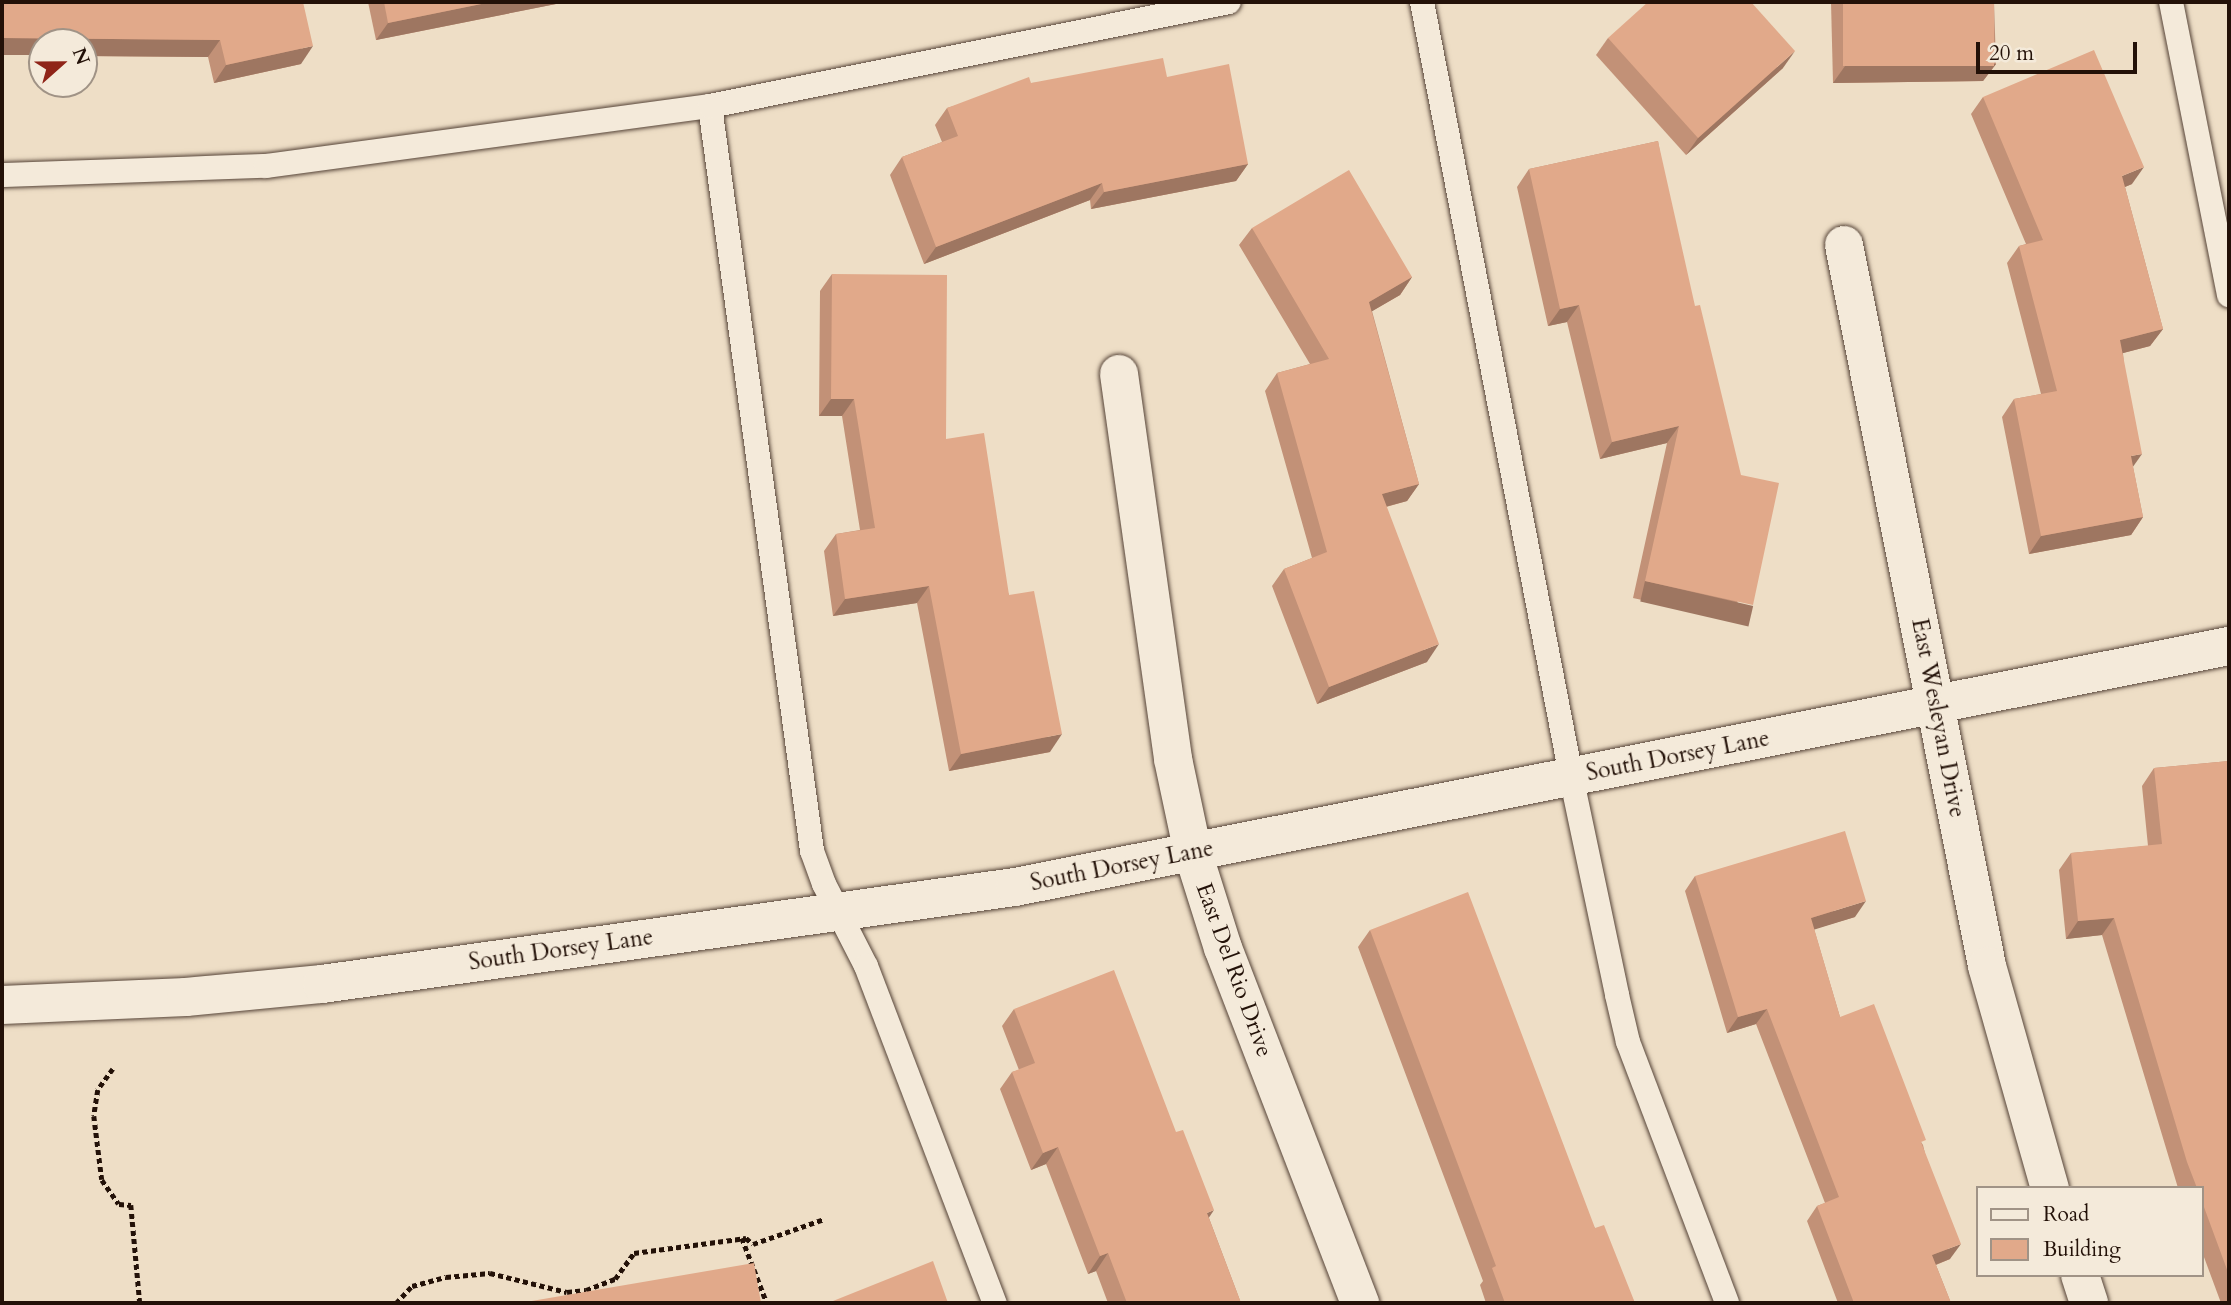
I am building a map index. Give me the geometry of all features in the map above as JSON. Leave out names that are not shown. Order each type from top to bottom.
[{"type":"street","name":"East Wesleyan Drive","points":[[1844,245],[1987,966],[2015,1074],[2049,1186]]},
{"type":"street","name":"East Del Rio Drive","points":[[1119,374],[1173,759],[1193,853],[1223,948],[1360,1303]]},
{"type":"street","name":"South Dorsey Lane","points":[[2,1005],[186,997],[322,984],[1015,887],[2229,646]]},
{"type":"street","points":[[2081,1277],[2089,1303]]},
{"type":"lane","points":[[2,175],[266,166],[710,106],[1229,2]]},
{"type":"lane","points":[[1422,2],[1571,776],[1628,1042],[1727,1303]]},
{"type":"lane","points":[[2171,2],[2229,295]]},
{"type":"lane","points":[[710,106],[812,851],[824,884],[866,966],[995,1303]]},
{"type":"path","points":[[113,1069],[98,1090],[94,1116],[102,1180],[119,1204],[131,1205],[140,1303]]},
{"type":"path","points":[[396,1303],[412,1286],[446,1277],[489,1273],[567,1292],[586,1290],[615,1279],[634,1253],[742,1238],[753,1244],[824,1219]]},
{"type":"path","points":[[742,1238],[767,1303]]},
{"type":"building","points":[[2,2],[303,2],[313,46],[226,65],[220,40],[98,39],[98,28],[28,28],[28,38],[2,38]]},
{"type":"building","points":[[384,2],[491,2],[388,23]]},
{"type":"building","points":[[1648,2],[1751,2],[1795,51],[1698,138],[1608,38]]},
{"type":"building","points":[[1843,2],[1994,2],[1994,66],[1843,66]]},
{"type":"building","points":[[2094,50],[2144,167],[2122,176],[2163,329],[2120,340],[2142,454],[2131,456],[2143,517],[2041,536],[2014,399],[2057,391],[2019,246],[2043,240],[1983,97]]},
{"type":"building","points":[[1163,58],[1167,77],[1229,64],[1248,164],[1104,192],[1102,183],[936,247],[902,157],[958,136],[947,108],[1029,77],[1031,83]]},
{"type":"building","points":[[1658,141],[1695,306],[1700,305],[1741,475],[1779,483],[1753,605],[1645,581],[1679,426],[1612,442],[1579,305],[1560,309],[1529,169]]},
{"type":"building","points":[[1349,170],[1412,277],[1369,302],[1419,484],[1382,494],[1439,644],[1329,687],[1284,569],[1327,552],[1277,373],[1329,359],[1252,228]]},
{"type":"building","points":[[832,274],[947,275],[946,439],[984,433],[1009,595],[1034,591],[1062,734],[961,754],[929,586],[845,599],[836,534],[875,528],[854,399],[831,399]]},
{"type":"building","points":[[2229,761],[2229,1275],[2203,1204],[2203,1186],[2196,1186],[2187,1162],[2114,918],[2078,921],[2071,853],[2162,844],[2154,768]]},
{"type":"building","points":[[1845,831],[1866,901],[1811,918],[1840,1017],[1874,1004],[1926,1140],[1921,1142],[1961,1244],[1932,1255],[1951,1303],[1854,1303],[1817,1206],[1839,1197],[1767,1009],[1738,1017],[1695,876]]},
{"type":"building","points":[[1468,892],[1595,1228],[1604,1225],[1635,1303],[1505,1303],[1492,1268],[1496,1266],[1370,930]]},
{"type":"building","points":[[1114,970],[1176,1132],[1183,1130],[1214,1210],[1207,1213],[1241,1303],[1127,1303],[1108,1253],[1100,1256],[1058,1147],[1043,1153],[1012,1072],[1035,1063],[1014,1009]]},
{"type":"building","points":[[933,1261],[948,1303],[828,1303]]},
{"type":"building","points":[[754,1263],[761,1303],[520,1303]]}]
